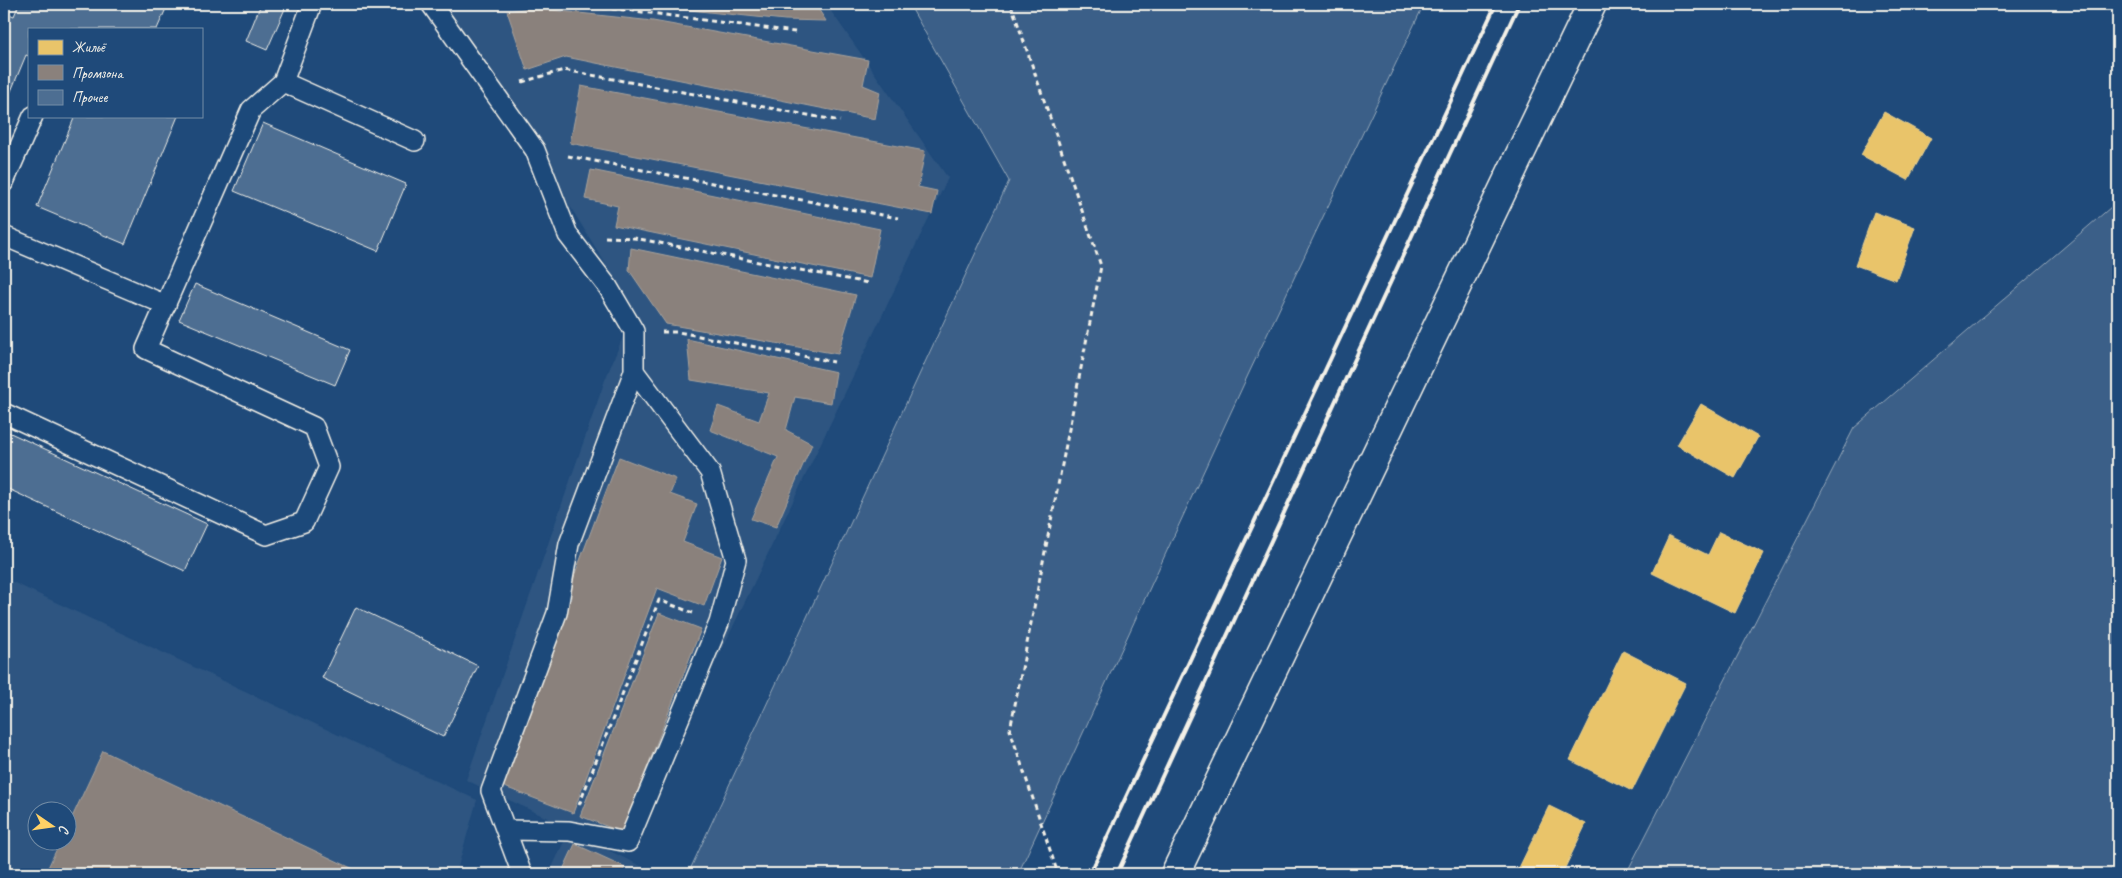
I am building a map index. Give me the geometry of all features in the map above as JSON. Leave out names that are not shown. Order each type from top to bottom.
[{"type":"street","points":[[1175,874],[1592,4]]},
{"type":"lane","points":[[4,413],[266,535],[304,522],[329,467],[314,427],[146,349],[251,110],[283,82],[312,4]]},
{"type":"lane","points":[[431,4],[535,150],[568,235],[608,287],[634,331],[634,372],[569,544],[557,613],[491,791],[522,874]]},
{"type":"lane","points":[[283,82],[415,142]]},
{"type":"lane","points":[[4,182],[32,118]]},
{"type":"lane","points":[[4,236],[166,305]]},
{"type":"lane","points":[[507,830],[569,831],[628,842],[719,623],[736,560],[710,472],[634,372]]},
{"type":"path","points":[[558,4],[626,10],[795,32]]},
{"type":"path","points":[[1011,4],[1101,266],[1010,730],[1058,874]]},
{"type":"path","points":[[492,90],[564,70],[840,120]]},
{"type":"path","points":[[535,150],[898,218]]},
{"type":"path","points":[[568,235],[634,238],[868,283]]},
{"type":"path","points":[[634,331],[678,332],[834,362]]},
{"type":"path","points":[[569,831],[659,600],[719,623]]},
{"type":"shaded area","points":[[445,4],[826,4],[948,178],[624,854],[466,780],[605,380],[634,310]]},
{"type":"shaded area","points":[[909,4],[1424,4],[1248,375],[1018,874],[688,874],[1009,181]]},
{"type":"shaded area","points":[[2118,201],[2118,874],[1626,874],[1854,428]]},
{"type":"shaded area","points":[[4,578],[477,800],[456,874],[4,874]]},
{"type":"shaded area","points":[[569,831],[657,874],[549,874]]},
{"type":"building: Жильё","points":[[1884,112],[1931,138],[1908,180],[1861,155]]},
{"type":"building: Жильё","points":[[1874,212],[1915,227],[1896,280],[1855,265]]},
{"type":"building: Жильё","points":[[1701,404],[1758,437],[1735,478],[1677,445]]},
{"type":"building: Жильё","points":[[1719,532],[1764,553],[1735,613],[1652,573],[1669,536],[1708,555]]},
{"type":"building: Жильё","points":[[1623,651],[1686,683],[1632,791],[1570,760]]},
{"type":"building: Жильё","points":[[1549,806],[1586,824],[1562,874],[1516,874]]},
{"type":"building: Промзона","points":[[632,4],[815,4],[826,21],[785,20]]},
{"type":"building: Промзона","points":[[532,8],[653,21],[868,60],[863,85],[880,92],[875,119],[566,57],[527,70],[507,11]]},
{"type":"building: Промзона","points":[[581,86],[925,151],[918,187],[937,191],[932,214],[570,143]]},
{"type":"building: Промзона","points":[[591,170],[880,229],[870,278],[614,225],[618,206],[585,199]]},
{"type":"building: Промзона","points":[[631,248],[856,295],[838,354],[666,324],[629,270]]},
{"type":"building: Промзона","points":[[687,339],[836,372],[831,403],[795,397],[786,430],[812,444],[776,527],[751,519],[778,457],[710,430],[718,406],[759,421],[769,393],[691,380]]},
{"type":"building: Промзона","points":[[619,457],[676,479],[670,494],[697,504],[683,542],[722,557],[704,606],[657,588],[573,813],[502,786],[572,597],[567,595]]},
{"type":"building: Промзона","points":[[659,613],[701,629],[622,832],[580,816]]},
{"type":"building: Промзона","points":[[103,751],[364,874],[45,874],[56,850],[78,850],[78,805]]},
{"type":"building: Промзона","points":[[575,844],[625,867],[622,874],[561,874]]},
{"type":"building: Прочее","points":[[19,4],[168,4],[157,28],[28,28],[28,56],[26,55],[4,108],[4,12],[14,16]]},
{"type":"building: Прочее","points":[[261,4],[287,4],[267,50],[246,41]]},
{"type":"building: Прочее","points":[[74,118],[177,118],[125,244],[37,207]]},
{"type":"building: Прочее","points":[[263,123],[406,184],[378,251],[234,191]]},
{"type":"building: Прочее","points":[[195,284],[350,350],[335,385],[179,320]]},
{"type":"building: Прочее","points":[[4,430],[207,524],[185,571],[4,487]]},
{"type":"building: Прочее","points":[[356,607],[478,666],[443,737],[322,678]]},
{"type":"railway","points":[[1090,874],[1496,4]]},
{"type":"railway","points":[[1117,874],[1519,4]]}]
